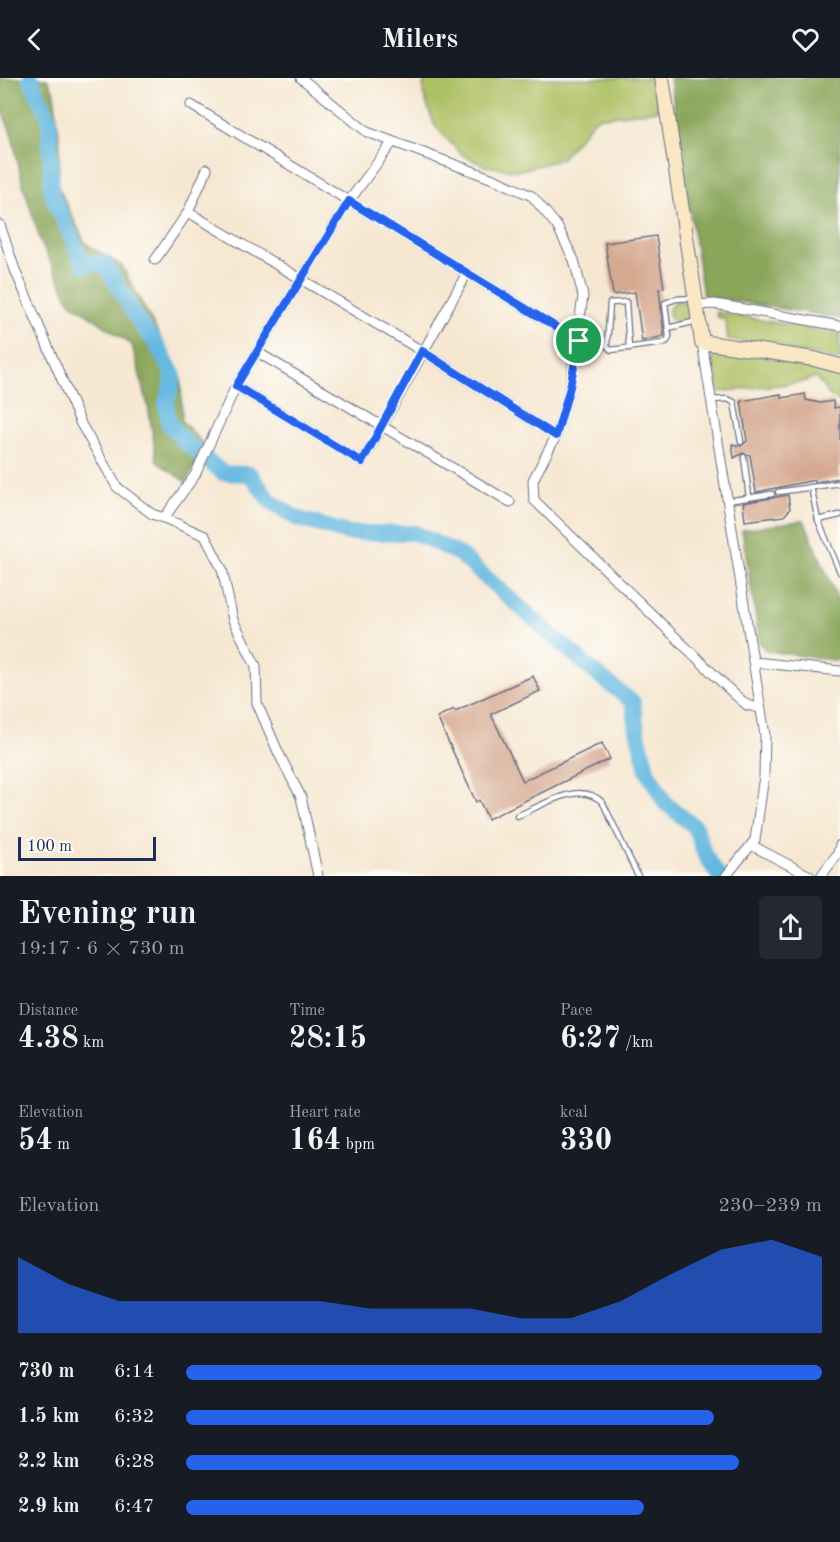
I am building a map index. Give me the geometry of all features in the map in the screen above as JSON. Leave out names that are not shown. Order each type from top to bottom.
[{"type":"street","points":[[302,78],[367,132],[496,180],[532,196],[557,226],[574,260],[583,296],[579,341],[570,387],[556,436],[532,480],[534,500],[734,694],[747,705],[759,708]]},
{"type":"street","points":[[662,78],[726,501],[765,735],[764,776],[755,840],[737,866],[726,876]]},
{"type":"street","points":[[191,105],[579,341]]},
{"type":"street","points":[[164,518],[195,475],[236,386],[303,280],[349,201],[392,143]]},
{"type":"street","points":[[155,260],[188,212],[207,169]]},
{"type":"street","points":[[188,212],[422,351],[556,436]]},
{"type":"street","points":[[0,225],[15,270],[81,424],[117,487],[152,514],[206,536],[222,569],[233,620],[256,666],[257,703],[301,797],[318,876]]},
{"type":"street","points":[[236,386],[362,462],[467,273]]},
{"type":"street","points":[[696,302],[840,326]]},
{"type":"street","points":[[702,342],[814,358],[840,366]]},
{"type":"street","points":[[257,352],[510,502]]},
{"type":"street","points":[[753,662],[840,671]]},
{"type":"street","points":[[751,845],[810,876]]},
{"type":"street","points":[[821,876],[838,853],[840,845]]},
{"type":"lane","points":[[629,348],[626,302],[610,303],[608,307],[608,349],[629,348],[667,341],[665,303],[676,299],[696,302]]},
{"type":"lane","points":[[668,328],[699,321]]},
{"type":"lane","points":[[711,401],[727,399],[734,402],[741,441]]},
{"type":"lane","points":[[744,457],[749,497]]},
{"type":"lane","points":[[778,492],[840,483]]},
{"type":"lane","points":[[811,488],[818,520],[840,572]]},
{"type":"lane","points":[[726,501],[772,494]]},
{"type":"lane","points":[[818,520],[840,515]]},
{"type":"lane","points":[[517,816],[567,795],[585,792],[597,796],[603,803],[638,876]]},
{"type":"green space","points":[[0,78],[47,78],[54,92],[60,145],[58,186],[85,243],[122,266],[181,376],[182,421],[205,446],[186,482],[157,462],[148,406],[132,345],[70,302],[41,243],[22,181],[12,135],[0,106]]},
{"type":"green space","points":[[424,78],[654,78],[659,110],[596,118],[561,159],[518,171],[485,166],[462,155],[435,126],[423,94]]},
{"type":"green space","points":[[670,78],[840,78],[840,318],[703,296]]},
{"type":"green space","points":[[680,301],[688,304],[691,312],[688,320],[680,323],[672,320],[669,312],[672,304]]},
{"type":"green space","points":[[716,312],[840,334],[840,360],[728,339],[725,319],[717,317]]},
{"type":"green space","points":[[713,348],[840,370],[840,402],[828,394],[816,377],[803,382],[719,392],[711,351]]},
{"type":"green space","points":[[804,520],[840,605],[840,661],[767,651],[760,644],[742,530]]},
{"type":"building","points":[[656,236],[664,288],[659,289],[664,336],[642,341],[635,292],[613,295],[605,243]]},
{"type":"building","points":[[781,394],[781,398],[805,394],[806,400],[820,403],[833,401],[834,408],[840,407],[840,478],[815,482],[815,480],[756,492],[750,455],[743,453],[734,458],[732,444],[741,446],[747,441],[741,401]]},
{"type":"building","points":[[788,495],[790,509],[784,516],[745,521],[743,503]]},
{"type":"building","points":[[533,676],[540,691],[491,714],[523,781],[602,743],[610,759],[488,819],[479,800],[476,802],[437,717]]},
{"type":"waterway","points":[[30,78],[49,117],[52,194],[84,265],[104,263],[174,376],[166,404],[169,424],[184,441],[223,473],[250,474],[270,501],[296,518],[348,533],[415,533],[459,554],[594,672],[633,702],[647,770],[665,803],[695,827],[705,855],[719,876]]},
{"type":"route","points":[[349,201],[579,341],[570,387],[556,436],[422,351],[362,462],[236,386],[303,280],[349,201]]}]
